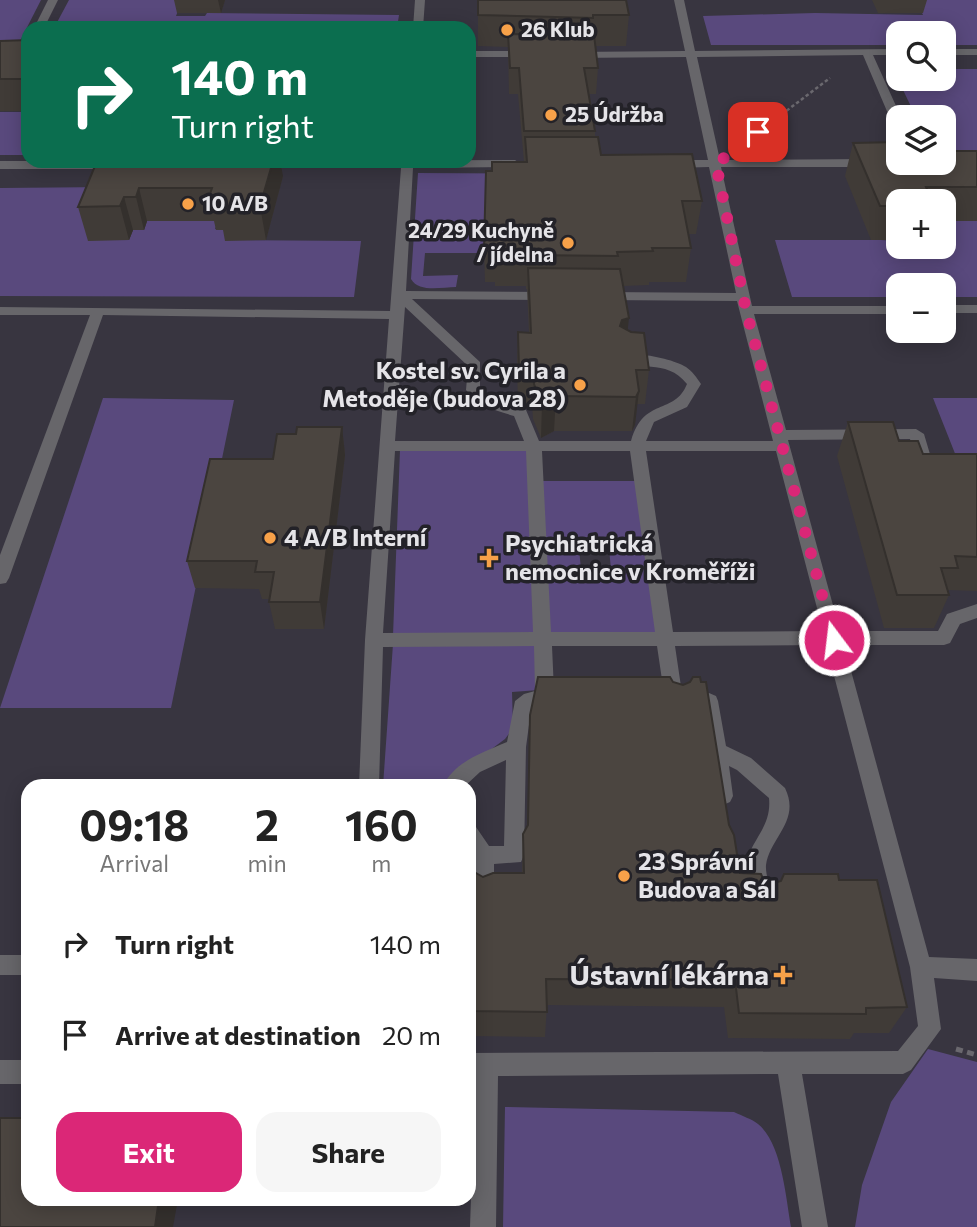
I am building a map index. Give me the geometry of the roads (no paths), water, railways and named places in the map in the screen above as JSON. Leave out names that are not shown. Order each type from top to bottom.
[{"type":"street","points":[[42,21],[53,0]]},
{"type":"street","points":[[418,21],[420,0]]},
{"type":"street","points":[[482,1227],[478,1065],[903,1062],[930,1029],[921,967],[745,303],[679,0]]},
{"type":"street","points":[[866,51],[890,105]]},
{"type":"street","points":[[566,55],[886,52]]},
{"type":"street","points":[[956,52],[977,52]]},
{"type":"street","points":[[476,54],[538,55]]},
{"type":"street","points":[[476,163],[527,164]]},
{"type":"street","points":[[662,164],[886,163]]},
{"type":"street","points":[[0,165],[21,165]]},
{"type":"street","points":[[369,779],[374,640],[396,315],[400,295],[398,288],[407,168]]},
{"type":"street","points":[[400,295],[565,296]]},
{"type":"street","points":[[400,295],[475,365],[473,390],[490,404],[521,413],[522,423],[534,446],[545,698]]},
{"type":"street","points":[[593,296],[886,309]]},
{"type":"street","points":[[956,310],[977,309]]},
{"type":"street","points":[[0,311],[396,315]]},
{"type":"street","points":[[0,578],[98,311]]},
{"type":"street","points":[[626,359],[657,361],[687,373],[694,384],[691,394],[676,408],[654,415],[648,420],[637,446],[670,701],[708,698],[726,817]]},
{"type":"street","points":[[387,446],[637,446],[916,434],[928,476]]},
{"type":"street","points":[[374,640],[944,638],[953,619],[977,611]]},
{"type":"street","points":[[484,855],[514,855],[516,747],[522,706],[531,699],[571,698]]},
{"type":"street","points":[[458,779],[482,761],[516,747]]},
{"type":"street","points":[[718,751],[744,764],[778,794],[780,813],[747,862],[761,900]]},
{"type":"street","points":[[476,843],[484,855],[484,893]]},
{"type":"street","points":[[0,965],[21,965]]},
{"type":"street","points":[[921,967],[976,971]]},
{"type":"street","points":[[788,1062],[814,1227]]},
{"type":"street","points":[[0,1072],[21,1072]]},
{"type":"place","name":"26 Klub","points":[[507,30]]},
{"type":"place","name":"25 Údržba","points":[[551,115]]},
{"type":"place","name":"10 A/B","points":[[188,204]]},
{"type":"place","name":"24/29 Kuchyně / jídelna","points":[[568,243]]},
{"type":"place","name":"Kostel sv. Cyrila a Metoděje (budova 28)","points":[[580,385]]},
{"type":"place","name":"4 A/B Interní","points":[[270,538]]},
{"type":"place","name":"Psychiatrická nemocnice v Kroměříži","points":[[489,558]]},
{"type":"place","name":"23 Správní Budova a Sál","points":[[624,876]]},
{"type":"place","name":"Ústavní lékárna","points":[[783,975]]}]
